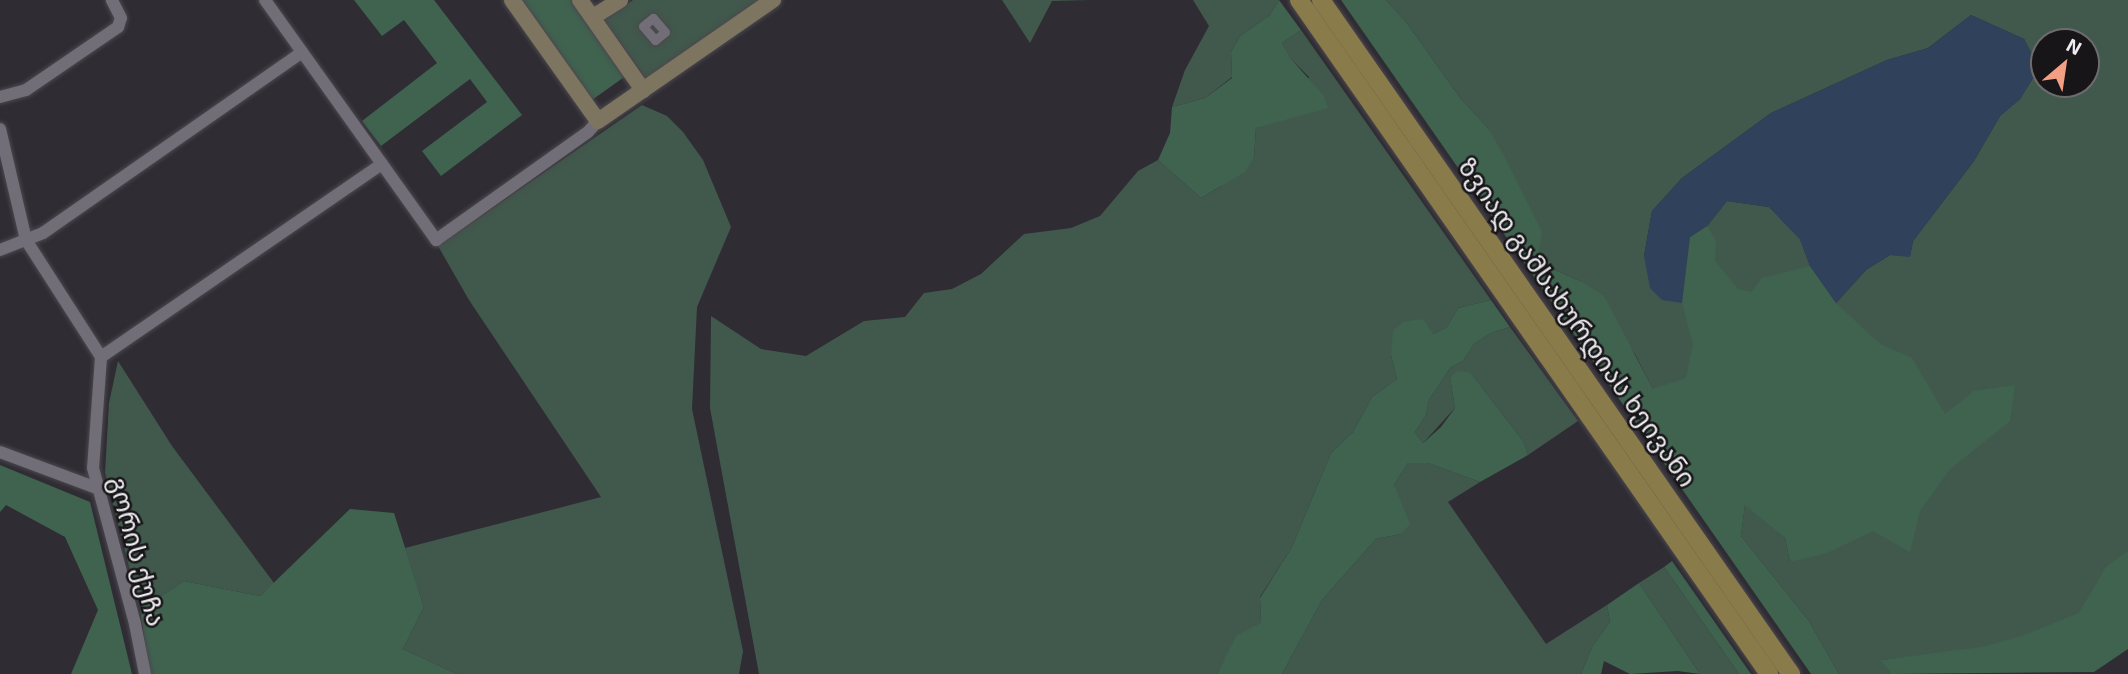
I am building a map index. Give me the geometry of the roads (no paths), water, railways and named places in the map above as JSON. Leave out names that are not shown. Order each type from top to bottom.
[{"type":"main road","points":[[512,0],[598,121],[773,0]]},
{"type":"main road","points":[[580,0],[643,90]]},
{"type":"main road","points":[[593,18],[620,0]]},
{"type":"main road","name":"ზვიად გამსახურდიას ხეივანი","points":[[1300,0],[1791,674]]},
{"type":"main road","name":"ზვიად გამსახურდიას ხეივანი","points":[[1321,0],[1496,267]]},
{"type":"main road","name":"ზვიად გამსახურდიას ხეივანი","points":[[1531,317],[1769,674]]},
{"type":"street","points":[[0,97],[26,90],[118,27],[121,18],[112,0]]},
{"type":"street","points":[[265,0],[436,240],[588,132],[598,121]]},
{"type":"street","points":[[0,250],[43,233],[302,52]]},
{"type":"street","points":[[0,129],[26,240],[101,356],[382,164]]},
{"type":"street","name":"გორის ქუჩა","points":[[101,356],[93,468],[145,674]]},
{"type":"street","points":[[0,452],[99,489]]},
{"type":"water","points":[[1971,15],[2024,39],[2030,51],[2030,83],[2020,99],[2000,116],[1974,161],[1913,241],[1910,257],[1890,255],[1866,270],[1836,303],[1810,266],[1800,239],[1769,207],[1727,201],[1707,226],[1690,237],[1682,303],[1662,300],[1650,288],[1644,256],[1652,211],[1682,178],[1771,113],[1887,60],[1928,48]]}]
